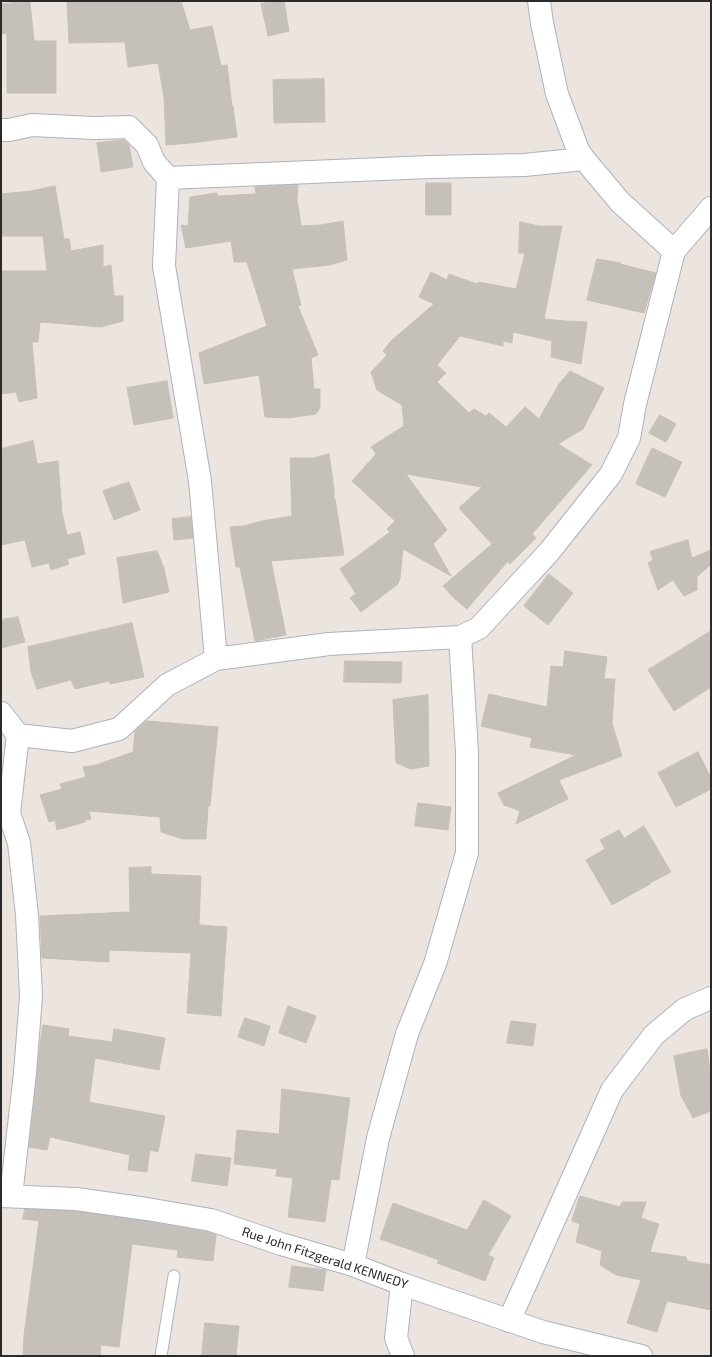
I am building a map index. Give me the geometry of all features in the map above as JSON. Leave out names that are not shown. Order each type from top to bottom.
[{"type":"street","points":[[539,1],[542,23],[557,94],[578,150],[620,202],[674,251]]},
{"type":"street","points":[[1,130],[9,130],[32,125],[94,128],[129,127],[147,145],[154,162],[168,178],[164,266],[200,481],[216,659]]},
{"type":"street","points":[[168,178],[430,166],[524,165],[584,159]]},
{"type":"street","points":[[18,735],[72,741],[119,729],[167,685],[216,659],[329,644],[460,637],[479,628],[548,552],[611,474],[629,438],[635,404],[674,251],[711,208]]},
{"type":"street","points":[[353,1265],[378,1138],[407,1034],[435,964],[467,853],[467,752],[460,637]]},
{"type":"street","points":[[1,713],[18,735],[9,813],[19,842],[27,915],[31,996],[25,1073],[6,1196]]},
{"type":"street","points":[[509,1321],[612,1090],[654,1035],[685,1009],[711,998]]},
{"type":"street","name":"Rue John Fitzgerald KENNEDY","points":[[6,1196],[76,1200],[147,1209],[211,1220],[281,1244],[353,1265],[402,1284],[544,1332],[582,1349],[641,1356]]},
{"type":"street","points":[[402,1284],[396,1338],[403,1356]]},
{"type":"lane","points":[[161,1356],[174,1276]]},
{"type":"building","points":[[181,1],[190,30],[212,26],[221,66],[227,65],[237,137],[166,145],[164,97],[158,63],[128,67],[125,42],[69,43],[67,2]]},
{"type":"building","points":[[284,1],[289,31],[268,36],[261,4]]},
{"type":"building","points":[[30,2],[34,41],[56,41],[56,93],[7,93],[7,33],[1,34],[1,4]]},
{"type":"building","points":[[324,79],[325,122],[274,123],[273,80]]},
{"type":"building","points":[[124,140],[129,145],[133,167],[101,172],[97,143]]},
{"type":"building","points":[[426,183],[451,183],[451,215],[426,215]]},
{"type":"building","points":[[298,185],[297,199],[301,226],[321,225],[343,221],[347,260],[330,265],[292,269],[301,305],[298,306],[318,355],[311,358],[314,389],[320,389],[320,408],[316,414],[288,418],[265,417],[259,375],[204,384],[199,353],[267,326],[247,262],[234,262],[231,241],[186,248],[181,225],[188,226],[190,197],[217,193],[218,196],[256,194],[255,187]]},
{"type":"building","points":[[55,186],[64,239],[69,239],[71,251],[103,245],[103,267],[111,265],[114,296],[123,296],[123,321],[101,327],[40,322],[38,342],[32,342],[37,398],[19,402],[16,392],[1,394],[1,271],[47,271],[43,236],[1,236],[1,194],[31,191]]},
{"type":"building","points":[[520,222],[539,226],[562,226],[544,319],[587,322],[581,364],[551,357],[552,341],[513,332],[512,343],[503,341],[503,346],[460,336],[437,365],[446,373],[437,382],[469,413],[474,409],[486,416],[489,413],[506,427],[525,407],[539,419],[559,384],[570,371],[604,388],[583,429],[558,444],[592,465],[532,534],[536,538],[510,564],[508,561],[467,609],[443,586],[492,544],[459,508],[482,487],[406,474],[447,530],[433,544],[451,576],[403,549],[398,584],[361,612],[350,598],[356,594],[340,569],[390,532],[387,529],[395,521],[352,481],[376,454],[371,447],[404,426],[402,405],[377,390],[371,372],[387,355],[383,351],[391,341],[434,304],[419,297],[431,272],[447,280],[449,274],[477,284],[478,282],[516,289],[525,253],[519,253]]},
{"type":"building","points":[[597,259],[621,263],[620,264],[656,273],[644,313],[587,300]]},
{"type":"building","points":[[167,381],[173,418],[134,425],[127,388]]},
{"type":"building","points":[[660,415],[676,424],[666,442],[649,433]]},
{"type":"building","points":[[33,441],[37,464],[58,461],[62,513],[67,535],[80,532],[85,554],[67,559],[69,564],[51,570],[49,563],[32,567],[25,540],[1,545],[1,449]]},
{"type":"building","points":[[652,448],[682,462],[665,497],[636,484]]},
{"type":"building","points":[[329,454],[334,489],[334,501],[335,499],[344,555],[271,561],[286,635],[255,641],[240,567],[236,567],[230,527],[243,526],[292,516],[290,458],[313,458]]},
{"type":"building","points":[[129,482],[140,510],[114,520],[103,491]]},
{"type":"building","points":[[191,517],[193,538],[174,540],[172,519]]},
{"type":"building","points":[[688,540],[692,558],[711,550],[711,564],[697,577],[697,590],[684,596],[673,580],[658,590],[648,563],[653,560],[650,552]]},
{"type":"building","points":[[157,551],[164,568],[169,592],[123,603],[117,558]]},
{"type":"building","points":[[549,574],[573,593],[548,625],[524,606]]},
{"type":"building","points":[[18,617],[25,642],[1,648],[1,620]]},
{"type":"building","points":[[132,623],[144,677],[110,684],[109,681],[75,689],[71,680],[37,689],[31,672],[28,647]]},
{"type":"building","points":[[711,631],[711,687],[674,711],[648,670]]},
{"type":"building","points":[[565,651],[607,657],[604,679],[615,679],[612,723],[622,756],[559,780],[568,799],[516,824],[520,811],[504,805],[498,793],[576,755],[530,747],[532,738],[481,726],[489,694],[547,707],[551,666],[563,667]]},
{"type":"building","points":[[345,661],[402,662],[401,683],[344,682]]},
{"type":"building","points":[[428,695],[429,766],[411,769],[396,763],[393,700]]},
{"type":"building","points":[[147,721],[218,727],[210,806],[208,806],[206,839],[183,839],[161,832],[160,817],[89,811],[91,819],[57,830],[55,820],[49,822],[40,795],[62,789],[60,784],[86,777],[83,767],[96,765],[133,752],[135,731]]},
{"type":"building","points":[[698,752],[711,778],[711,789],[676,807],[658,773]]},
{"type":"building","points":[[418,803],[451,807],[448,830],[415,826]]},
{"type":"building","points":[[644,826],[671,872],[612,905],[586,860],[605,849],[600,840],[619,830],[624,838]]},
{"type":"building","points":[[151,867],[151,874],[201,876],[199,925],[227,927],[221,1016],[187,1013],[191,953],[109,950],[109,962],[42,958],[40,916],[130,912],[129,868]]},
{"type":"building","points":[[288,1006],[316,1016],[306,1043],[279,1033]]},
{"type":"building","points":[[245,1018],[270,1026],[264,1046],[238,1037]]},
{"type":"building","points":[[511,1021],[536,1024],[533,1046],[507,1043]]},
{"type":"building","points":[[43,1025],[69,1029],[68,1036],[112,1042],[114,1029],[165,1038],[159,1070],[95,1058],[89,1102],[165,1116],[158,1152],[150,1150],[147,1172],[128,1170],[130,1155],[50,1137],[47,1150],[29,1147]]},
{"type":"building","points":[[707,1049],[711,1078],[711,1111],[693,1118],[681,1096],[674,1056]]},
{"type":"building","points":[[282,1089],[350,1098],[339,1180],[331,1179],[325,1222],[288,1217],[293,1178],[276,1176],[277,1169],[234,1164],[237,1130],[279,1134]]},
{"type":"building","points":[[196,1154],[231,1158],[227,1186],[192,1181]]},
{"type":"building","points":[[580,1196],[620,1207],[622,1202],[646,1202],[641,1218],[659,1224],[650,1252],[686,1257],[687,1261],[711,1265],[711,1310],[667,1301],[657,1332],[627,1323],[641,1280],[616,1275],[600,1265],[602,1251],[576,1242],[580,1224],[572,1221]]},
{"type":"building","points":[[484,1200],[511,1216],[488,1255],[494,1258],[485,1281],[437,1263],[439,1260],[380,1239],[393,1203],[467,1230]]},
{"type":"building","points":[[25,1209],[75,1211],[208,1232],[216,1235],[213,1261],[177,1257],[178,1250],[132,1244],[119,1347],[101,1345],[100,1356],[23,1356],[24,1336],[39,1221],[23,1219]]},
{"type":"building","points":[[292,1266],[326,1270],[323,1291],[289,1287]]},
{"type":"building","points":[[205,1323],[239,1326],[236,1356],[202,1356]]}]
